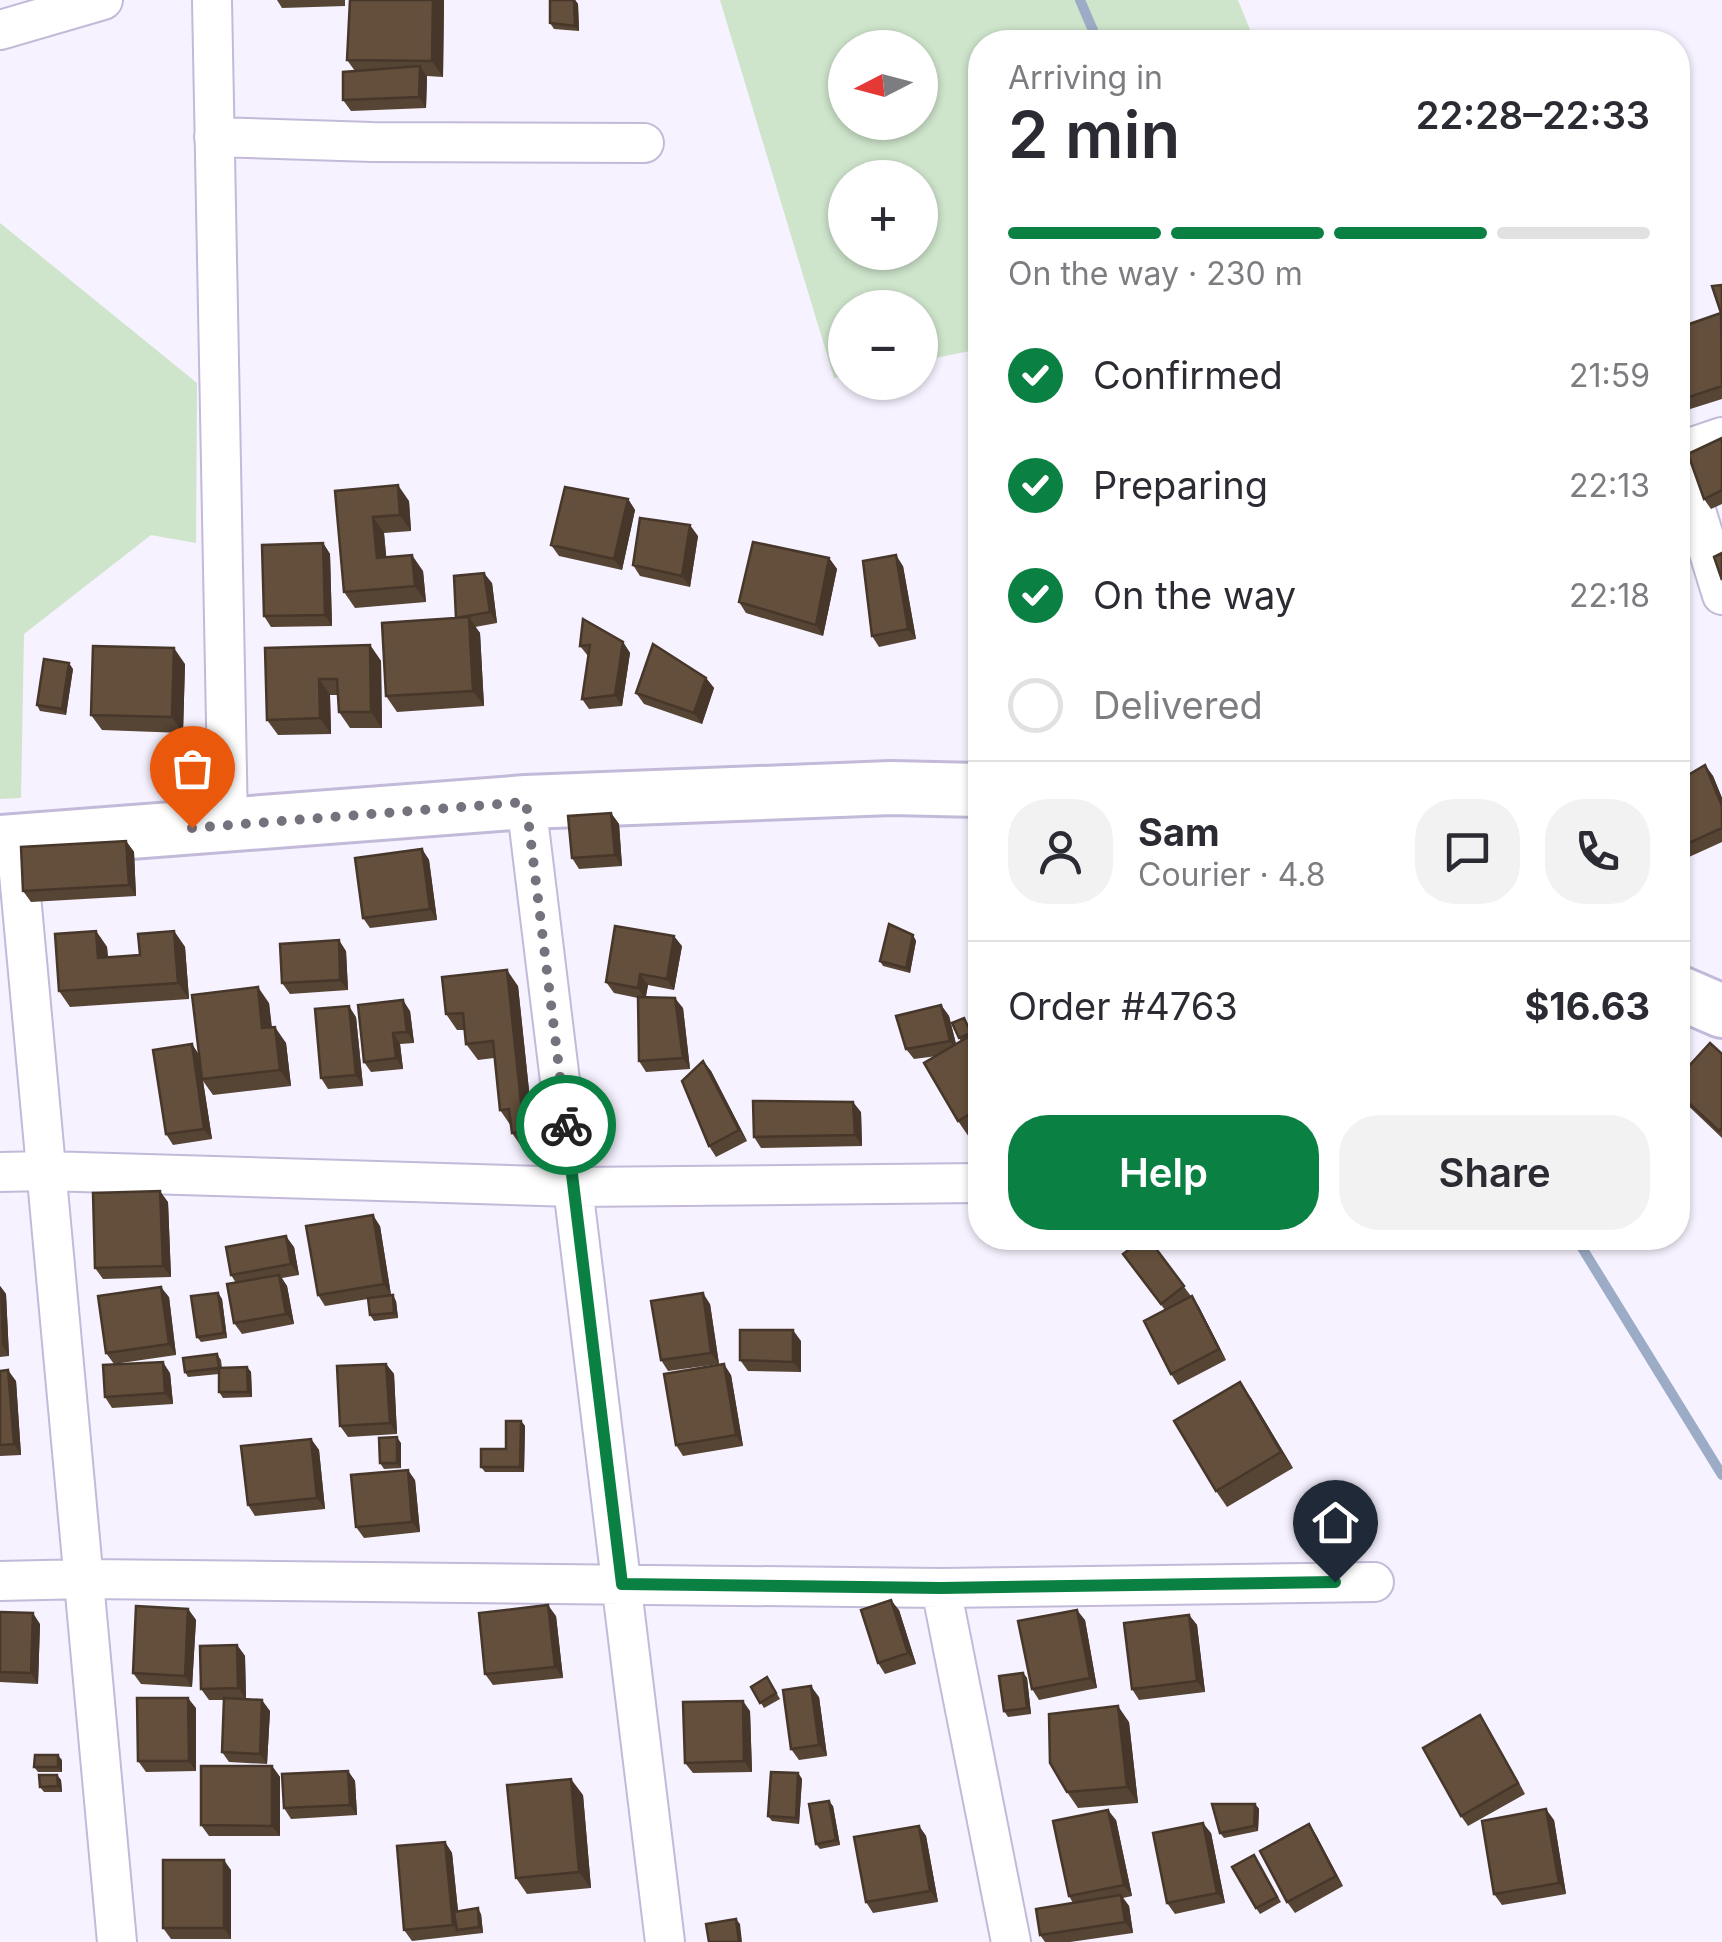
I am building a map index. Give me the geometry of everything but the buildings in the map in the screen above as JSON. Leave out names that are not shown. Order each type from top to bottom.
[{"type":"street","points":[[0,30],[102,0]]},
{"type":"street","points":[[212,0],[228,825]]},
{"type":"street","points":[[214,137],[644,142]]},
{"type":"street","points":[[1690,448],[1722,436]]},
{"type":"street","points":[[1690,491],[1722,595]]},
{"type":"street","points":[[117,1942],[46,1171],[8,842],[526,802],[891,788],[968,790]]},
{"type":"street","points":[[526,802],[666,1942]]},
{"type":"street","points":[[1690,997],[1722,1010]]},
{"type":"street","points":[[0,1172],[574,1187],[968,1183]]},
{"type":"street","points":[[0,1582],[86,1579],[941,1588],[1374,1582]]},
{"type":"street","points":[[941,1588],[1011,1942]]},
{"type":"green space","points":[[720,0],[1238,0],[1250,30],[968,30],[968,351],[938,357],[938,290],[828,290],[828,358]]},
{"type":"green space","points":[[0,223],[197,383],[196,543],[151,535],[24,634],[21,798],[0,799]]},
{"type":"waterway","points":[[1080,0],[1093,30]]},
{"type":"waterway","points":[[1583,1250],[1722,1475]]},
{"type":"way so far","points":[[192,828],[526,802],[566,1125]]},
{"type":"route","points":[[566,1125],[622,1584],[941,1588],[1335,1582]]}]
